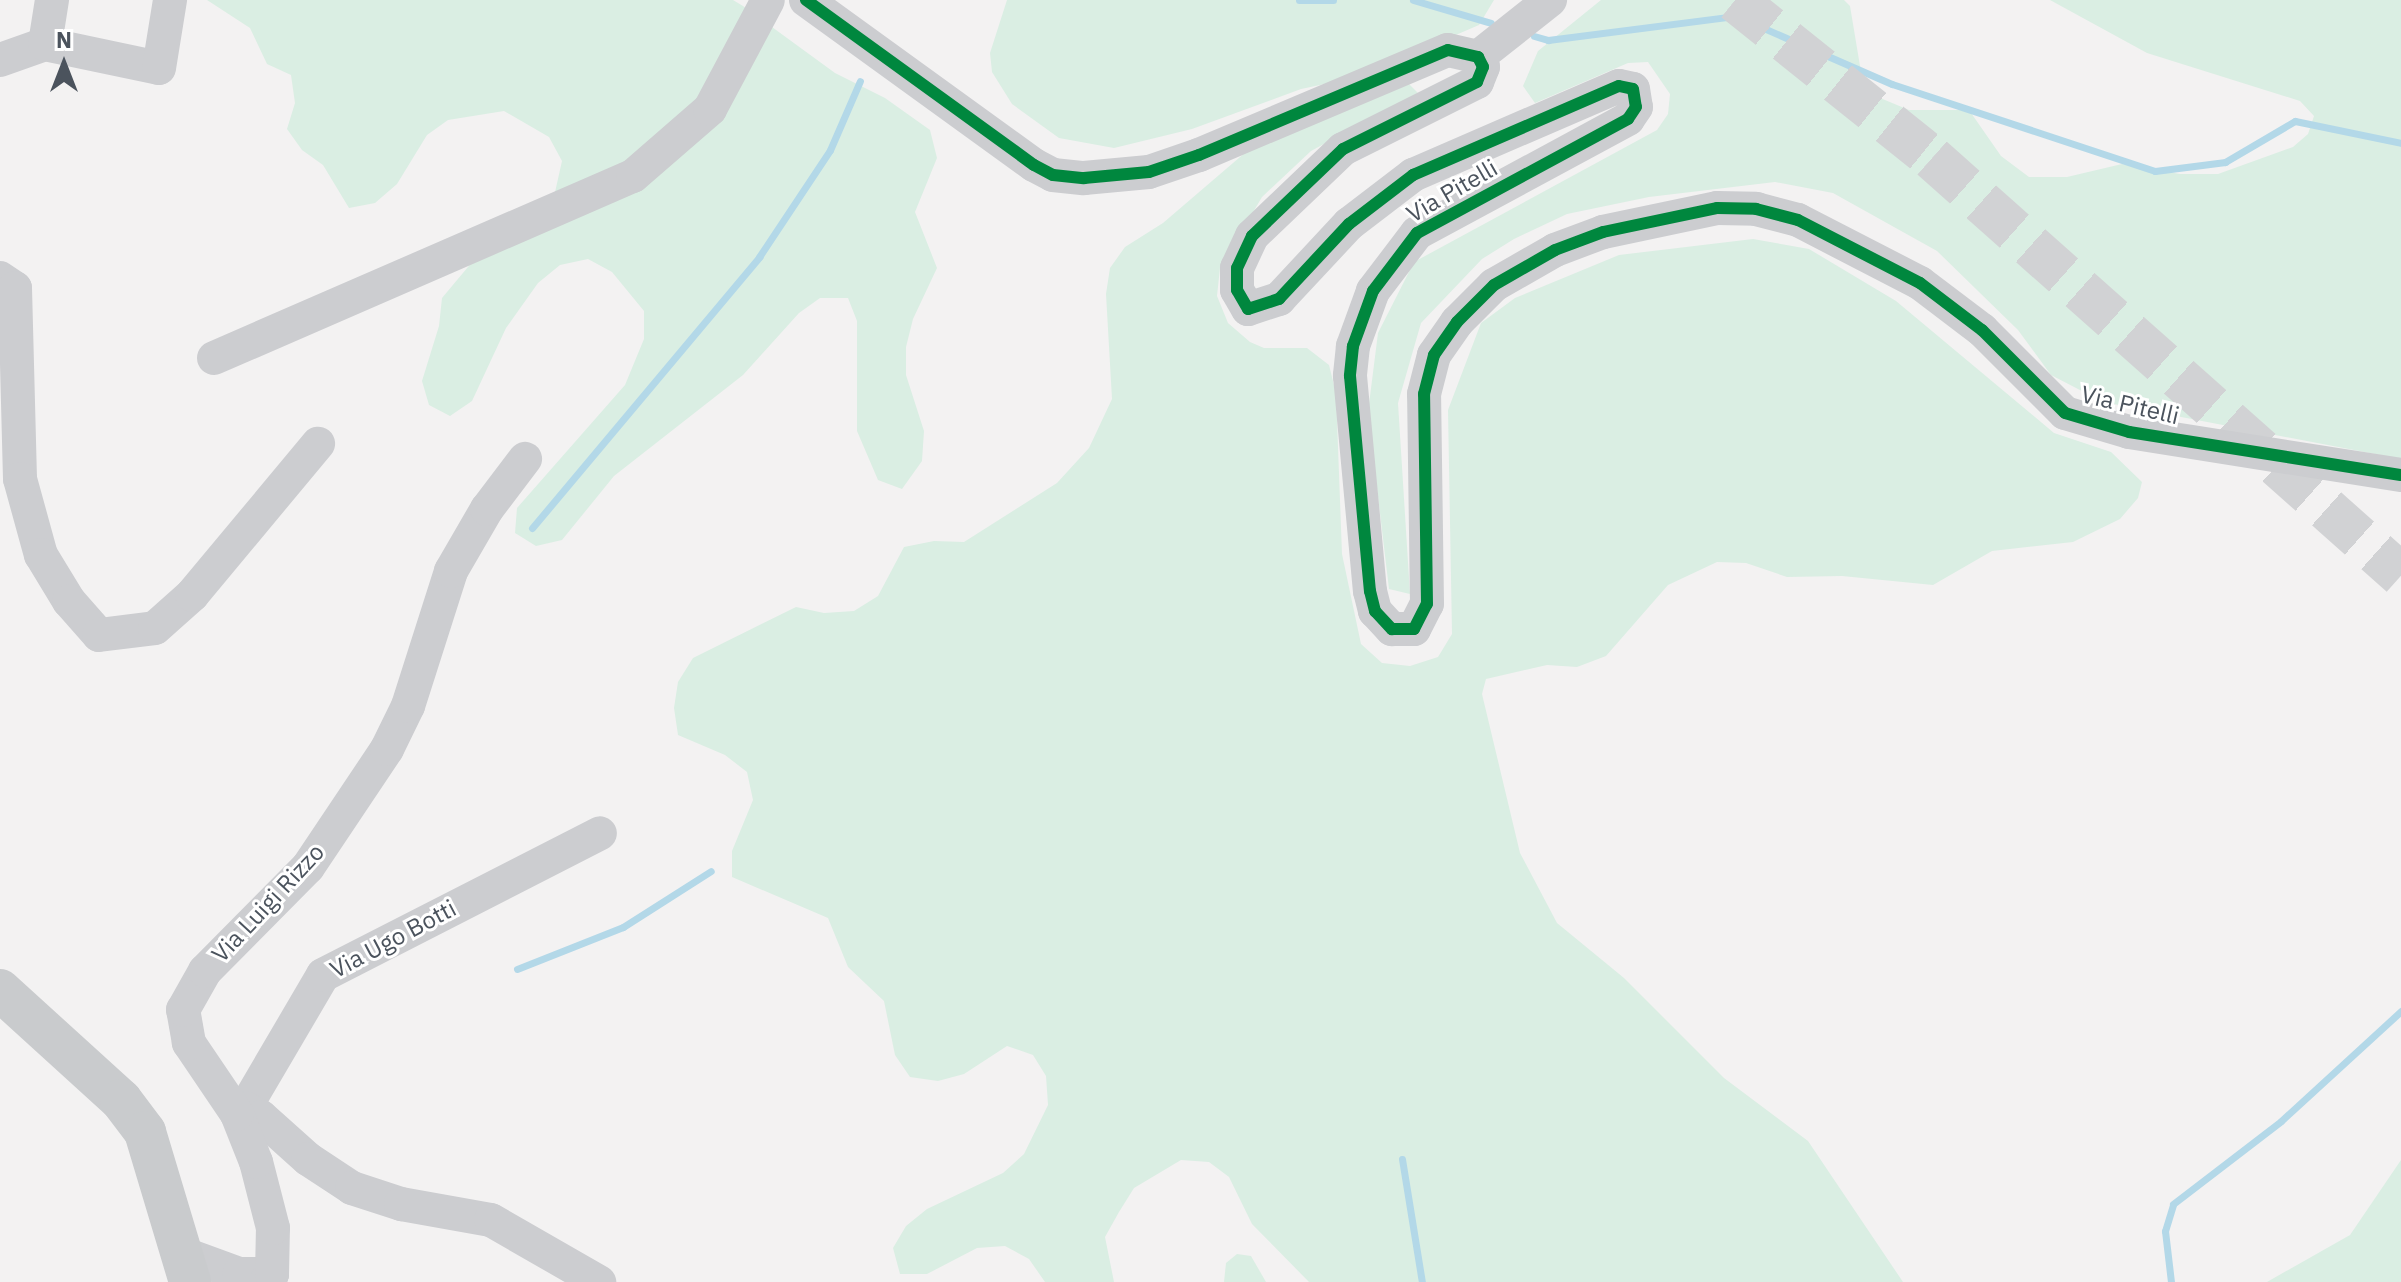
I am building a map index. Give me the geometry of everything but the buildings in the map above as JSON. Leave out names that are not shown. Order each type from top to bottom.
[{"type":"main road","points":[[0,990],[121,1100],[145,1132],[184,1267]]},
{"type":"street","points":[[45,44],[52,0]]},
{"type":"street","points":[[0,60],[45,44],[159,68],[170,0]]},
{"type":"street","points":[[214,358],[633,176],[710,109],[768,0]]},
{"type":"street","points":[[806,0],[1034,165],[1053,175],[1084,178],[1149,172],[1199,155],[1448,50],[1478,57],[1550,0]]},
{"type":"street","name":"Via Pitelli","points":[[1478,57],[1482,76],[1468,89],[1343,149],[1252,236],[1237,268],[1243,304],[1248,309],[1263,306],[1279,299],[1349,224],[1413,175],[1619,86],[1629,86],[1636,95],[1636,107],[1628,119],[1417,233],[1373,291],[1353,346],[1350,376],[1370,591],[1375,611],[1392,629],[1414,629],[1427,604],[1424,394],[1434,355],[1457,322],[1494,285],[1555,250],[1603,232],[1717,208],[1756,209],[1798,220],[1920,283],[1982,330],[2065,413],[2129,432],[2401,475]]},
{"type":"street","points":[[0,278],[15,288],[20,479],[41,555],[69,601],[99,635],[155,628],[183,603],[318,444]]},
{"type":"street","name":"Via Luigi Rizzo","points":[[184,1267],[269,1278],[273,1228],[241,1111],[189,1043],[183,1010],[192,988],[308,867],[387,749],[408,706],[451,571],[487,509],[525,459]]},
{"type":"street","name":"Via Ugo Botti","points":[[241,1111],[323,975],[600,833]]},
{"type":"street","points":[[241,1111],[352,1188],[401,1204],[491,1220],[599,1282]]},
{"type":"green space","points":[[207,0],[733,0],[743,6],[835,73],[885,98],[930,130],[937,158],[915,212],[937,268],[913,319],[906,347],[906,375],[924,431],[922,461],[902,489],[878,480],[857,431],[857,321],[848,298],[820,298],[799,313],[743,375],[614,476],[562,540],[536,546],[515,533],[517,508],[625,385],[644,339],[644,311],[612,272],[588,259],[560,265],[538,283],[506,328],[472,401],[450,416],[429,405],[422,381],[439,326],[442,298],[478,255],[551,210],[562,161],[549,137],[504,111],[448,120],[427,135],[397,184],[375,203],[349,208],[323,165],[302,150],[287,129],[295,103],[291,75],[267,64],[250,28]]},
{"type":"green space","points":[[1007,0],[1494,0],[1479,25],[1358,77],[1301,89],[1192,129],[1114,148],[1059,138],[1012,104],[992,72],[990,53]]},
{"type":"green space","points":[[1601,0],[1844,0],[1850,6],[1862,78],[1873,95],[1909,110],[1969,110],[2001,156],[2029,177],[2067,177],[2122,164],[2180,174],[2218,174],[2293,147],[2308,134],[2314,116],[2300,101],[2147,53],[2050,0],[2401,0],[2401,459],[2103,402],[2051,375],[2018,330],[1937,251],[1833,193],[1775,182],[1649,197],[1567,214],[1514,239],[1482,259],[1421,323],[1398,403],[1410,594],[1389,589],[1368,412],[1378,333],[1414,262],[1657,130],[1668,114],[1670,94],[1648,62],[1628,63],[1535,103],[1523,86],[1538,51]]},
{"type":"green space","points":[[1409,84],[1418,93],[1311,151],[1262,197],[1220,268],[1217,296],[1228,323],[1250,342],[1264,348],[1307,348],[1329,365],[1336,393],[1342,554],[1361,644],[1382,663],[1410,666],[1438,657],[1452,634],[1448,410],[1481,323],[1515,298],[1619,255],[1753,239],[1809,249],[1896,301],[2054,433],[2111,452],[2142,482],[2138,498],[2120,519],[2073,542],[1992,551],[1933,585],[1842,576],[1787,577],[1746,563],[1717,562],[1668,585],[1606,656],[1577,667],[1547,665],[1486,679],[1482,694],[1520,853],[1557,923],[1624,978],[1724,1078],[1808,1141],[1903,1282],[1309,1282],[1252,1224],[1229,1177],[1209,1162],[1181,1160],[1134,1188],[1105,1237],[1114,1282],[1045,1282],[1029,1259],[1005,1246],[977,1248],[927,1274],[900,1274],[893,1248],[906,1226],[927,1209],[1003,1173],[1024,1154],[1048,1105],[1046,1076],[1033,1055],[1007,1046],[964,1074],[938,1081],[910,1077],[895,1055],[884,1001],[848,967],[828,918],[732,877],[732,851],[753,800],[747,772],[725,755],[678,735],[674,708],[678,682],[693,658],[796,607],[824,613],[854,611],[878,596],[904,547],[934,541],[964,542],[1057,483],[1089,448],[1112,399],[1106,294],[1110,268],[1125,247],[1163,223],[1247,151]]},
{"type":"green space","points":[[2401,1160],[2401,1282],[2267,1282],[2350,1235]]},
{"type":"green space","points":[[1237,1254],[1251,1256],[1266,1282],[1224,1282],[1226,1263]]},
{"type":"waterway","points":[[1299,0],[1333,0]]},
{"type":"waterway","points":[[1413,0],[1491,23]]},
{"type":"waterway","points":[[1534,36],[1548,40],[1736,16],[1892,84],[2155,171],[2225,162],[2295,121],[2401,143]]},
{"type":"waterway","points":[[532,528],[759,257],[830,150],[860,81]]},
{"type":"waterway","points":[[517,969],[623,927],[711,871]]},
{"type":"waterway","points":[[2171,1282],[2165,1231],[2173,1204],[2281,1121],[2401,1011]]},
{"type":"waterway","points":[[1402,1159],[1422,1282]]},
{"type":"tunnel","points":[[1735,0],[1932,158],[2401,575]]},
{"type":"cycle path","points":[[806,0],[1034,165],[1053,175],[1084,178],[1149,172],[1199,155],[1448,50],[1478,57],[1483,67],[1477,82],[1343,149],[1252,236],[1237,268],[1237,290],[1248,309],[1279,299],[1349,224],[1413,175],[1619,86],[1633,89],[1636,107],[1628,119],[1417,233],[1373,291],[1353,346],[1350,376],[1370,591],[1375,611],[1392,629],[1414,629],[1427,604],[1424,394],[1434,355],[1457,322],[1494,285],[1555,250],[1603,232],[1717,208],[1756,209],[1798,220],[1920,283],[1982,330],[2065,413],[2129,432],[2401,475]]}]
